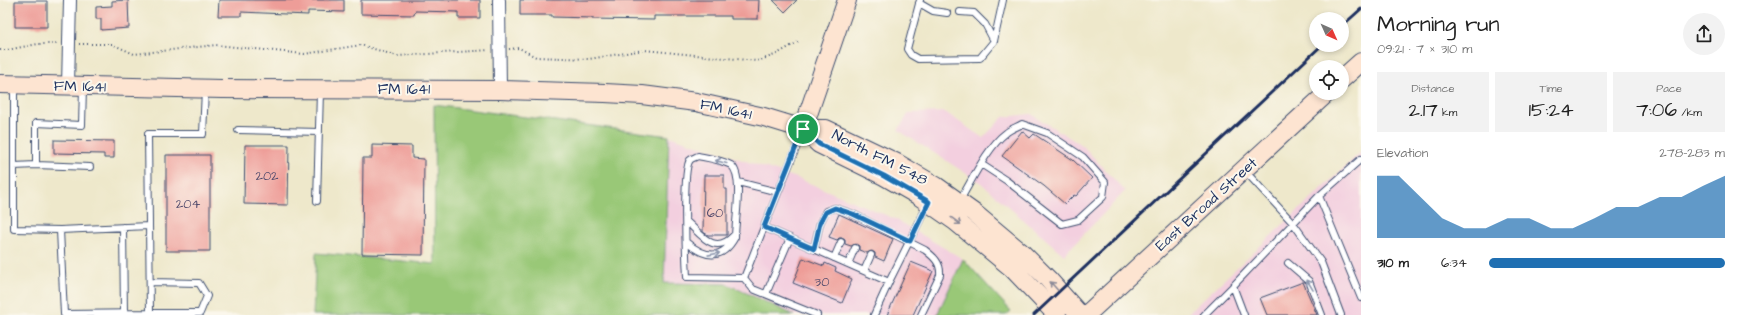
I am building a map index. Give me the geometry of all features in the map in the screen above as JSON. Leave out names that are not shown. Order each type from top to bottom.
[{"type":"main road","points":[[803,129],[847,0]]},
{"type":"main road","points":[[1349,73],[1361,62]]},
{"type":"main road","name":"FM 1641","points":[[7,85],[500,90],[605,93],[670,98],[750,114],[803,129]]},
{"type":"main road","name":"East Broad Street","points":[[1086,315],[1319,100]]},
{"type":"main road","name":"North FM 548","points":[[803,129],[826,129],[878,153],[918,175],[959,202],[994,228],[1023,254],[1080,315]]},
{"type":"main road","name":"North FM 548","points":[[803,129],[819,144],[884,176],[929,202],[970,232],[1000,257],[1028,284],[1056,315]]},
{"type":"street","points":[[70,0],[69,44],[75,85]]},
{"type":"street","points":[[498,0],[500,90]]},
{"type":"lane","points":[[947,13],[933,11],[919,1],[907,48],[911,55],[918,60],[980,58],[994,41],[1004,0]]},
{"type":"lane","points":[[960,12],[974,13],[985,24],[994,41]]},
{"type":"lane","points":[[7,85],[14,166],[14,229],[60,230],[149,226]]},
{"type":"lane","points":[[36,165],[36,123],[82,125],[75,85]]},
{"type":"lane","points":[[150,313],[148,134],[202,134],[205,88]]},
{"type":"lane","points":[[317,201],[320,89]]},
{"type":"lane","points":[[959,202],[981,164],[991,149],[1005,133],[1022,124],[1048,133],[1083,157],[1105,182],[1103,197],[1078,220],[1062,224],[981,164]]},
{"type":"lane","points":[[744,278],[803,129]]},
{"type":"lane","points":[[238,130],[319,132]]},
{"type":"lane","points":[[686,242],[695,250],[710,255],[718,254],[731,244],[735,233],[738,182],[736,170],[729,164],[698,156],[690,160],[686,169],[686,242],[687,276],[744,278],[753,289],[817,315]]},
{"type":"lane","points":[[1204,315],[1234,286],[1320,196],[1361,159]]},
{"type":"lane","points":[[14,166],[36,165],[90,167]]},
{"type":"lane","points":[[1244,170],[1294,223],[1321,262],[1341,315]]},
{"type":"lane","points":[[738,182],[778,192]]},
{"type":"lane","points":[[1320,196],[1361,298]]},
{"type":"lane","points":[[874,315],[929,202]]},
{"type":"lane","points":[[814,249],[820,223],[826,212],[835,208],[866,223],[910,241],[925,250],[935,258],[940,270],[940,275],[921,315]]},
{"type":"lane","points":[[686,221],[710,242],[716,245],[721,245],[728,241],[735,233]]},
{"type":"lane","points":[[123,227],[124,314]]},
{"type":"lane","points":[[764,227],[889,282]]},
{"type":"lane","points":[[60,230],[64,314],[200,313],[207,296],[199,283],[150,282]]},
{"type":"lane","points":[[766,294],[790,238]]},
{"type":"lane","points":[[834,258],[841,242]]},
{"type":"lane","points":[[848,264],[855,248]]},
{"type":"lane","points":[[864,271],[871,255]]},
{"type":"lane","points":[[1288,263],[1309,281],[1322,315]]},
{"type":"lane","points":[[1234,286],[1244,315]]},
{"type":"path","points":[[0,50],[38,44],[112,44],[134,54],[216,45],[304,54],[361,45],[397,56],[519,48],[536,57],[589,59],[644,50],[757,61],[775,55],[798,42]]},
{"type":"shaded area","points":[[945,112],[983,138],[1003,117],[1031,114],[1083,146],[1125,191],[1064,255],[981,183],[898,130],[909,113]]},
{"type":"shaded area","points":[[669,136],[797,178],[895,219],[963,259],[937,315],[794,315],[727,284],[664,283]]},
{"type":"shaded area","points":[[1361,152],[1361,315],[1186,315]]},
{"type":"green space","points":[[434,105],[669,136],[664,283],[727,284],[794,315],[313,315],[316,253],[435,264]]},
{"type":"green space","points":[[963,259],[1011,311],[1006,315],[937,315]]},
{"type":"building","points":[[128,0],[129,28],[101,30],[101,19],[96,19],[96,7],[112,6],[112,1]]},
{"type":"building","points":[[219,0],[344,0],[344,12],[308,11],[308,15],[241,12],[241,16],[218,16]]},
{"type":"building","points":[[361,0],[480,0],[480,18],[458,18],[458,12],[415,11],[414,15],[361,14]]},
{"type":"building","points":[[520,0],[759,0],[758,19],[731,19],[731,16],[654,16],[654,20],[592,19],[552,17],[552,15],[520,15]]},
{"type":"building","points":[[773,0],[797,0],[785,12]]},
{"type":"building","points":[[15,1],[47,1],[47,27],[15,27]]},
{"type":"building","points":[[1022,131],[1030,138],[1034,134],[1073,160],[1092,178],[1076,196],[1074,195],[1065,204],[1044,186],[1002,156]]},
{"type":"building","points":[[54,140],[114,141],[114,158],[104,158],[104,154],[54,153]]},
{"type":"building","points":[[245,145],[289,145],[288,205],[244,204]]},
{"type":"building","points":[[372,145],[412,146],[412,158],[424,159],[423,255],[362,254],[363,158],[372,158]]},
{"type":"building","points":[[166,155],[210,155],[210,251],[166,251]]},
{"type":"building","points":[[704,175],[724,175],[724,189],[727,189],[727,235],[708,235],[703,232]]},
{"type":"building","points":[[839,214],[893,239],[884,261],[875,257],[875,253],[872,251],[867,253],[859,250],[859,246],[856,244],[851,246],[845,244],[845,240],[842,238],[837,240],[829,237]]},
{"type":"building","points":[[803,258],[824,266],[825,263],[836,268],[835,271],[852,279],[842,303],[793,283]]},
{"type":"building","points":[[911,262],[933,271],[913,315],[887,315]]},
{"type":"building","points":[[1303,282],[1317,315],[1267,315],[1260,298]]},
{"type":"railway","points":[[1349,20],[1361,9]]},
{"type":"railway","points":[[1034,315],[1315,52]]},
{"type":"route","points":[[803,129],[819,144],[884,176],[929,202],[910,241],[853,214],[835,208],[826,212],[820,223],[814,249],[764,227],[803,129]]}]
